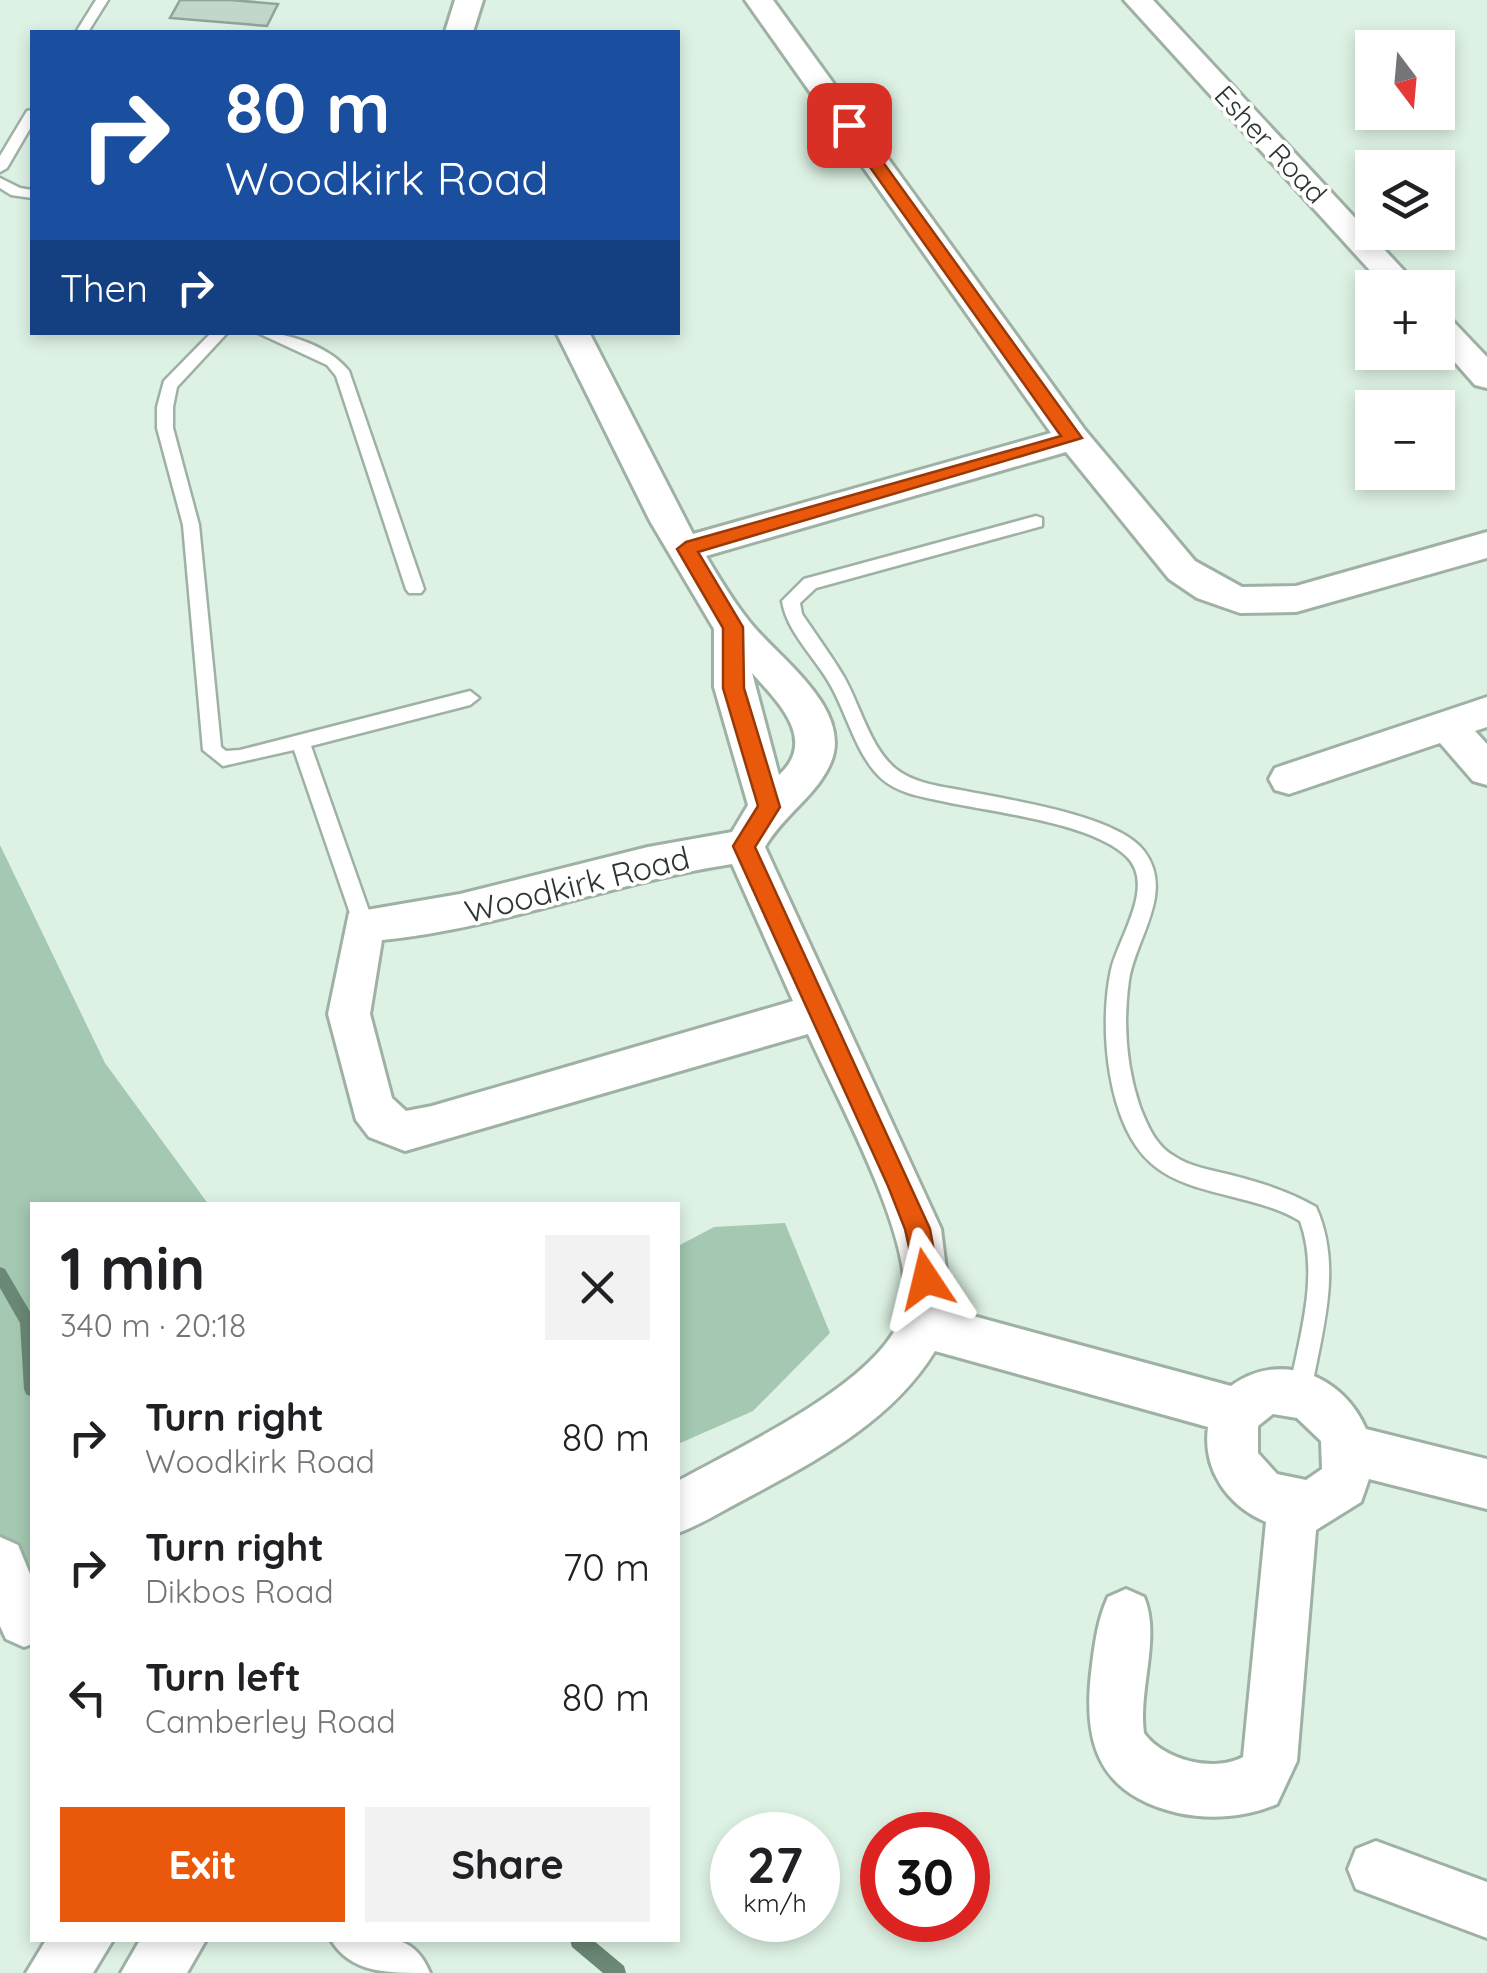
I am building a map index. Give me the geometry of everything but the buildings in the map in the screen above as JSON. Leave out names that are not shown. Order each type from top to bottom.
[{"type":"street","points":[[460,30],[469,0]]},
{"type":"street","points":[[759,0],[1073,438],[1182,570],[1210,590],[1240,600],[1296,599],[1487,545]]},
{"type":"street","name":"Esher Road","points":[[1138,0],[1387,270]]},
{"type":"street","points":[[574,335],[686,549],[733,627],[810,716],[816,738],[814,763],[798,784],[769,807],[744,846],[918,1229],[926,1279],[924,1325],[884,1383],[830,1421],[680,1507]]},
{"type":"street","points":[[1455,343],[1487,378]]},
{"type":"street","points":[[686,549],[1073,438]]},
{"type":"street","points":[[733,627],[734,688],[769,807]]},
{"type":"street","points":[[1289,779],[1487,712]]},
{"type":"street","points":[[1448,726],[1487,770]]},
{"type":"street","name":"Woodkirk Road","points":[[364,925],[464,914],[678,855],[744,846]]},
{"type":"street","points":[[364,925],[350,994],[356,1055],[372,1106],[385,1123],[405,1131],[819,1012]]},
{"type":"street","points":[[924,1325],[1237,1411]]},
{"type":"street","points":[[1264,1391],[1300,1392],[1332,1414],[1349,1448],[1343,1484],[1313,1506],[1293,1507],[1274,1502],[1243,1478],[1229,1443],[1237,1411],[1264,1391]]},
{"type":"street","points":[[1349,1448],[1487,1484]]},
{"type":"street","points":[[1126,1615],[1116,1716],[1121,1747],[1142,1772],[1176,1786],[1234,1789],[1258,1784],[1270,1760],[1274,1730],[1293,1507]]},
{"type":"street","points":[[0,1563],[19,1617]]},
{"type":"street","points":[[1376,1869],[1487,1910]]},
{"type":"street","points":[[55,1973],[82,1942]]},
{"type":"street","points":[[150,1973],[175,1942]]},
{"type":"street","points":[[362,1942],[401,1973]]},
{"type":"lane","points":[[83,30],[102,0]]},
{"type":"lane","points":[[0,168],[30,117]]},
{"type":"lane","points":[[0,182],[16,192],[30,194]]},
{"type":"lane","points":[[218,335],[170,386],[165,408],[166,428],[191,525],[212,750],[223,759],[302,743],[470,698]]},
{"type":"lane","points":[[270,335],[332,361],[343,375],[415,589]]},
{"type":"lane","points":[[1036,522],[810,583],[791,601],[793,615],[888,773],[912,787],[1092,829],[1120,840],[1138,855],[1146,870],[1148,893],[1123,962],[1116,1011],[1131,1108],[1155,1156],[1178,1168],[1275,1195],[1308,1214],[1320,1248],[1300,1392]]},
{"type":"lane","points":[[302,743],[364,925]]},
{"type":"green space","points":[[0,845],[105,1063],[207,1202],[30,1202],[30,1581],[0,1535]]},
{"type":"green space","points":[[785,1223],[830,1333],[753,1411],[680,1443],[680,1245],[714,1227]]},
{"type":"waterway","points":[[0,1274],[28,1322],[30,1356]]},
{"type":"waterway","points":[[581,1942],[617,1973]]},
{"type":"route","points":[[849,125],[1073,438],[686,549],[733,627],[734,688],[743,732],[769,807],[744,846],[900,1186],[918,1229],[926,1279]]}]
